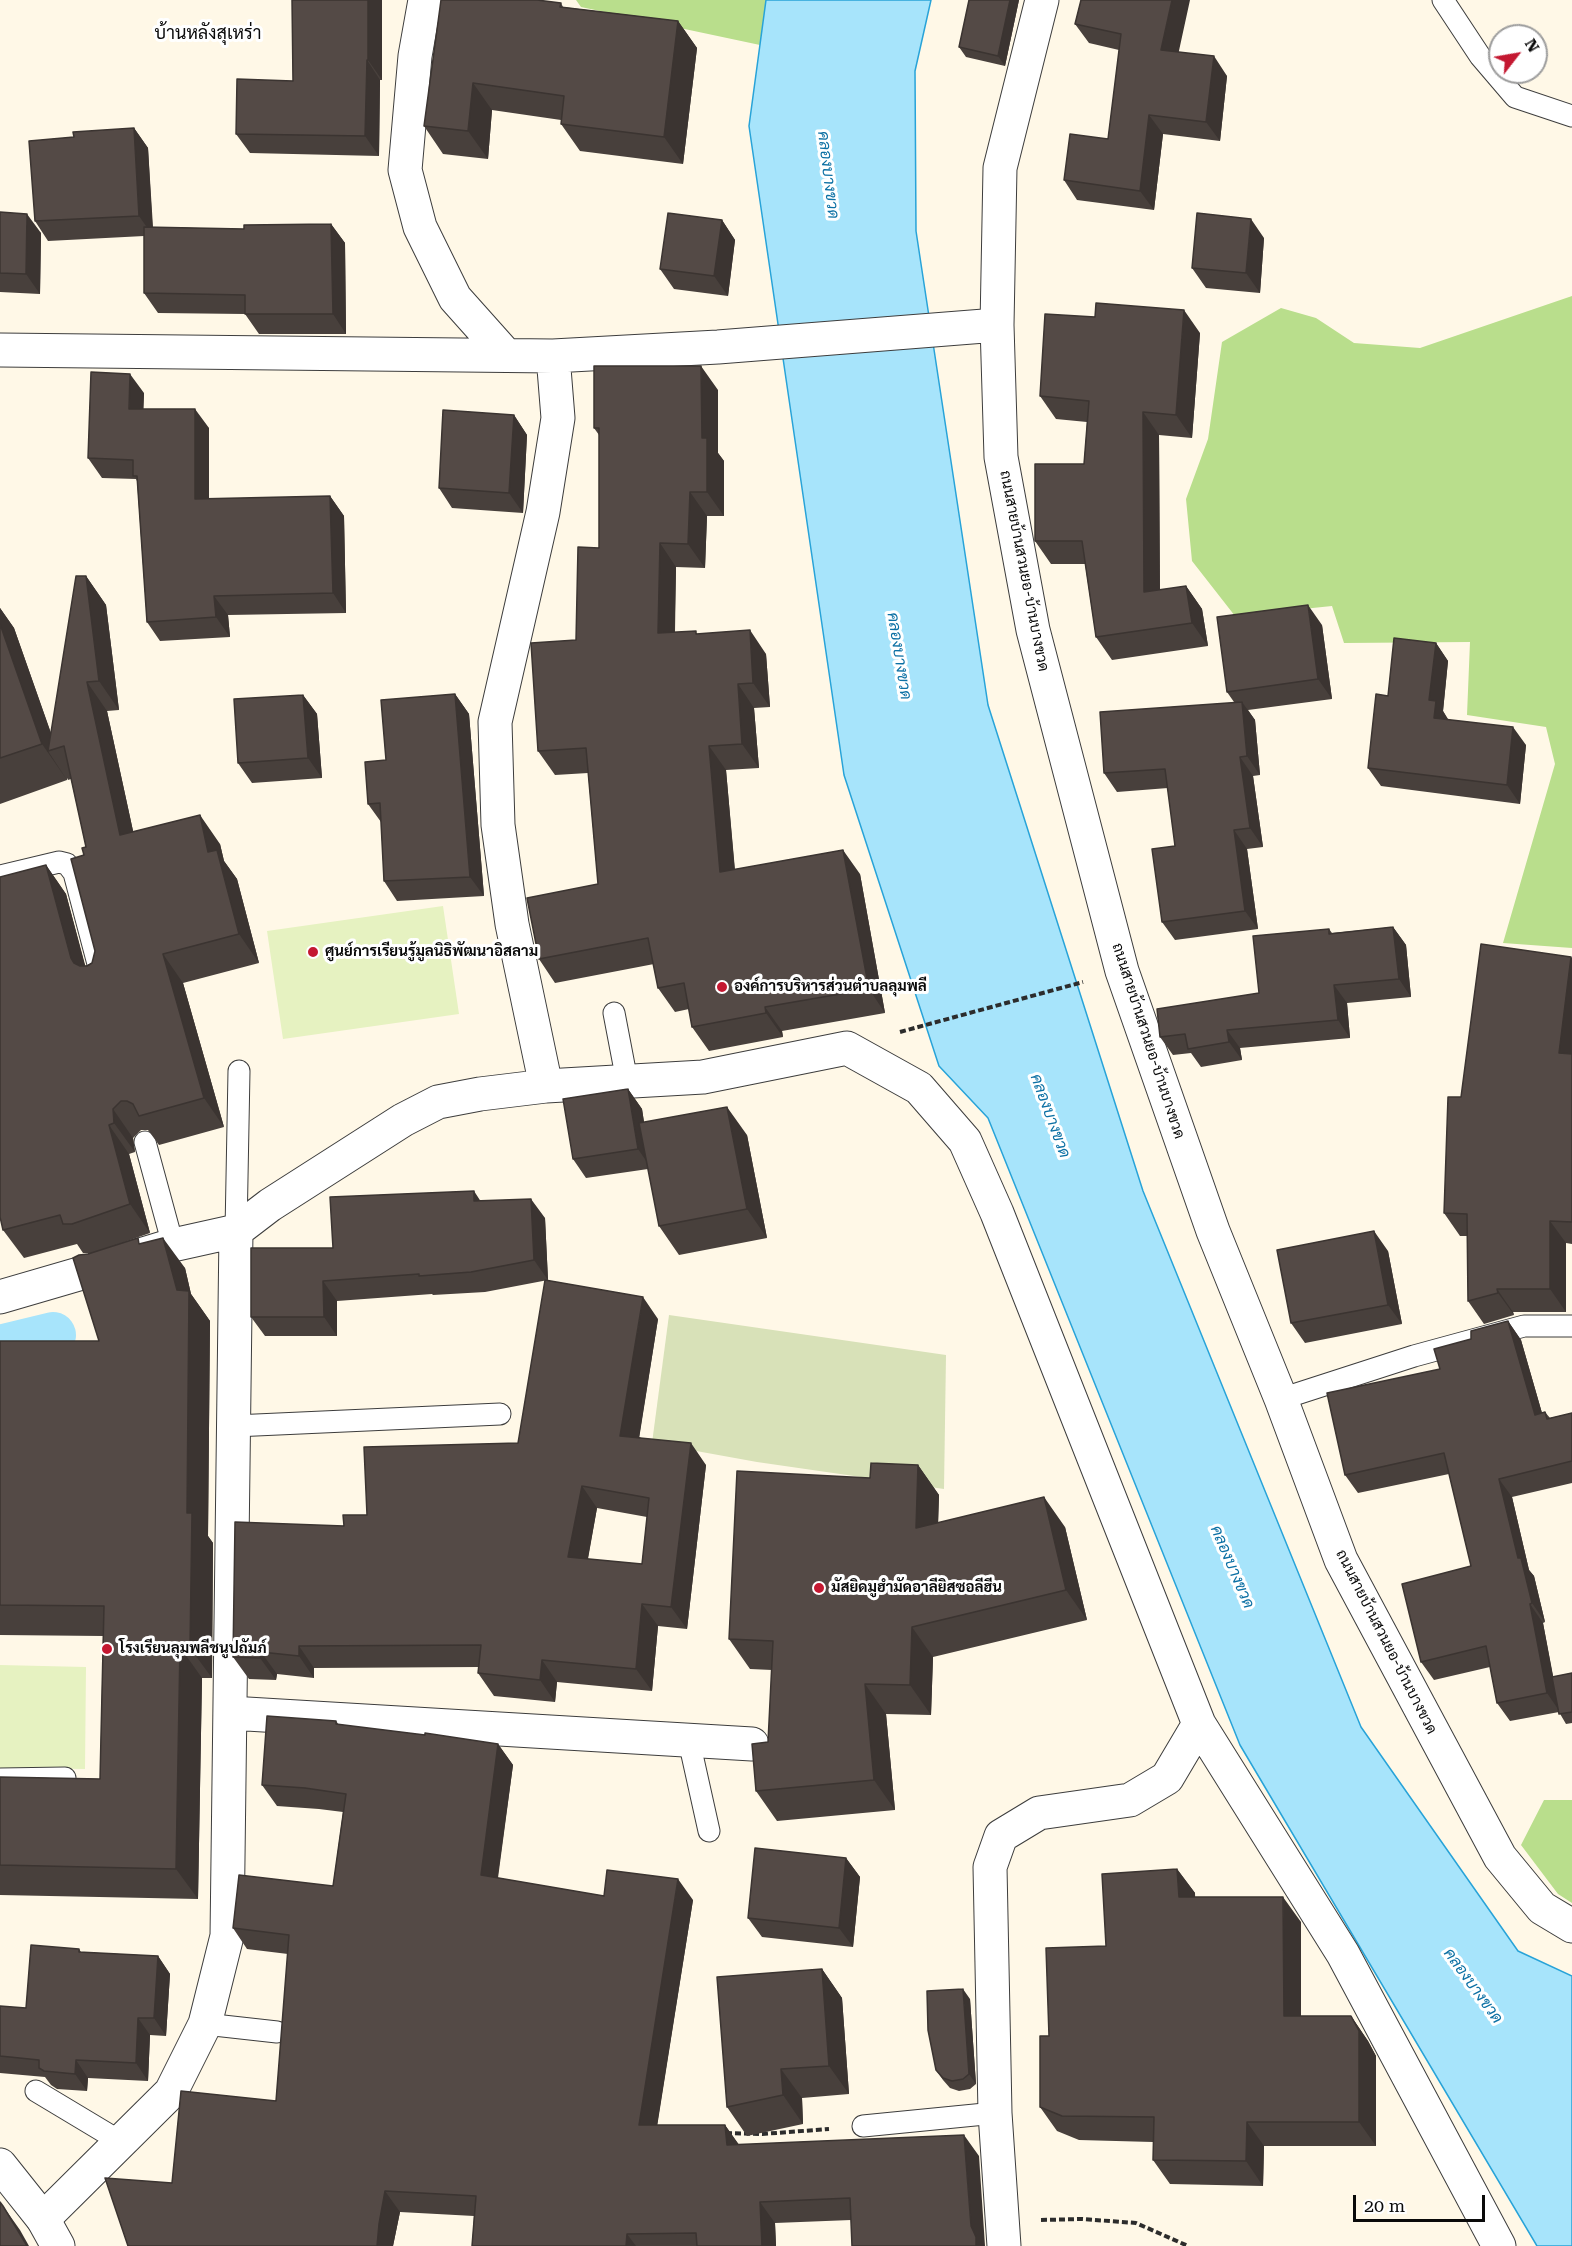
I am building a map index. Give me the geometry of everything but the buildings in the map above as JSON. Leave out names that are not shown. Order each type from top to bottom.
[{"type":"street","points":[[425,0],[415,56],[405,170],[420,227],[456,298],[505,354]]},
{"type":"street","name":"ถนนสายบ้านสวนยอ-บ้านบางขวด","points":[[1042,0],[1000,168],[982,326],[1001,457],[1033,630],[1119,960],[1213,1231],[1281,1399],[1341,1560],[1500,1857],[1542,1908],[1572,1926]]},
{"type":"street","points":[[0,350],[553,356],[718,347],[982,326]]},
{"type":"street","points":[[546,1086],[512,924],[498,825],[495,722],[543,512],[558,417],[553,356]]},
{"type":"street","points":[[0,1298],[173,1245],[236,1231],[270,1205],[403,1120],[438,1102],[546,1086],[703,1077],[847,1048],[919,1088],[965,1142],[997,1213],[1199,1725],[1343,1954],[1499,2246]]},
{"type":"street","points":[[0,2165],[50,2233],[121,2142],[171,2092],[205,2024],[227,1936],[236,1231]]},
{"type":"street","points":[[230,1713],[752,1744]]},
{"type":"street","points":[[1003,2234],[995,2113],[990,1867],[1001,1836],[1039,1813],[1130,1800],[1167,1778],[1199,1725]]},
{"type":"lane","points":[[1443,0],[1480,56],[1515,97],[1572,116]]},
{"type":"lane","points":[[0,876],[58,862],[67,864],[74,873],[103,983]]},
{"type":"lane","points":[[614,1013],[627,1081]]},
{"type":"lane","points":[[236,1231],[239,1071]]},
{"type":"lane","points":[[145,1142],[173,1245]]},
{"type":"lane","points":[[1281,1399],[1414,1356],[1524,1326],[1572,1326]]},
{"type":"lane","points":[[234,1426],[500,1414]]},
{"type":"lane","points":[[689,1741],[709,1831]]},
{"type":"lane","points":[[0,1779],[65,1778]]},
{"type":"lane","points":[[205,2024],[277,2032]]},
{"type":"lane","points":[[36,2091],[121,2142]]},
{"type":"lane","points":[[863,2126],[995,2113]]},
{"type":"path","points":[[913,1028],[1092,979]]},
{"type":"path","points":[[714,2133],[762,2134],[863,2126]]},
{"type":"path","points":[[1003,2234],[1082,2219],[1136,2223],[1188,2246]]},
{"type":"green space","points":[[576,0],[766,0],[760,45],[581,7]]},
{"type":"green space","points":[[1572,296],[1572,948],[1503,943],[1555,764],[1546,727],[1467,715],[1470,642],[1344,643],[1332,606],[1235,616],[1192,561],[1186,499],[1208,439],[1222,342],[1281,308],[1316,318],[1354,343],[1420,348]]},
{"type":"green space","points":[[443,906],[459,1014],[283,1039],[267,931]]},
{"type":"green space","points":[[669,1315],[946,1355],[944,1489],[757,1462],[652,1443]]},
{"type":"green space","points":[[0,1665],[86,1667],[85,1769],[0,1768]]},
{"type":"green space","points":[[1544,1800],[1572,1800],[1572,1903],[1558,1894],[1521,1845]]},
{"type":"water","name":"คลองบางขวด","points":[[766,0],[931,0],[915,71],[916,231],[988,705],[1143,1191],[1361,1727],[1518,1951],[1572,1976],[1572,2246],[1537,2246],[1240,1745],[988,1118],[939,1066],[844,775],[749,126]]},
{"type":"waterway","points":[[0,1348],[53,1335]]},
{"type":"place","name":"ศูนย์การเรียนรู้มูลนิธิพัฒนาอิสลาม","points":[[313,952]]},
{"type":"place","name":"องค์การบริหารส่วนตำบลลุมพลี","points":[[722,987]]},
{"type":"place","name":"มัสยิดมูฮำมัดอาลียิสซอลีฮีน","points":[[819,1588]]},
{"type":"place","name":"โรงเรียนลุมพลีชนูปถัมภ์","points":[[107,1649]]},
{"type":"district","name":"บ้านหลังสุเหร่า","points":[[208,34]]}]
